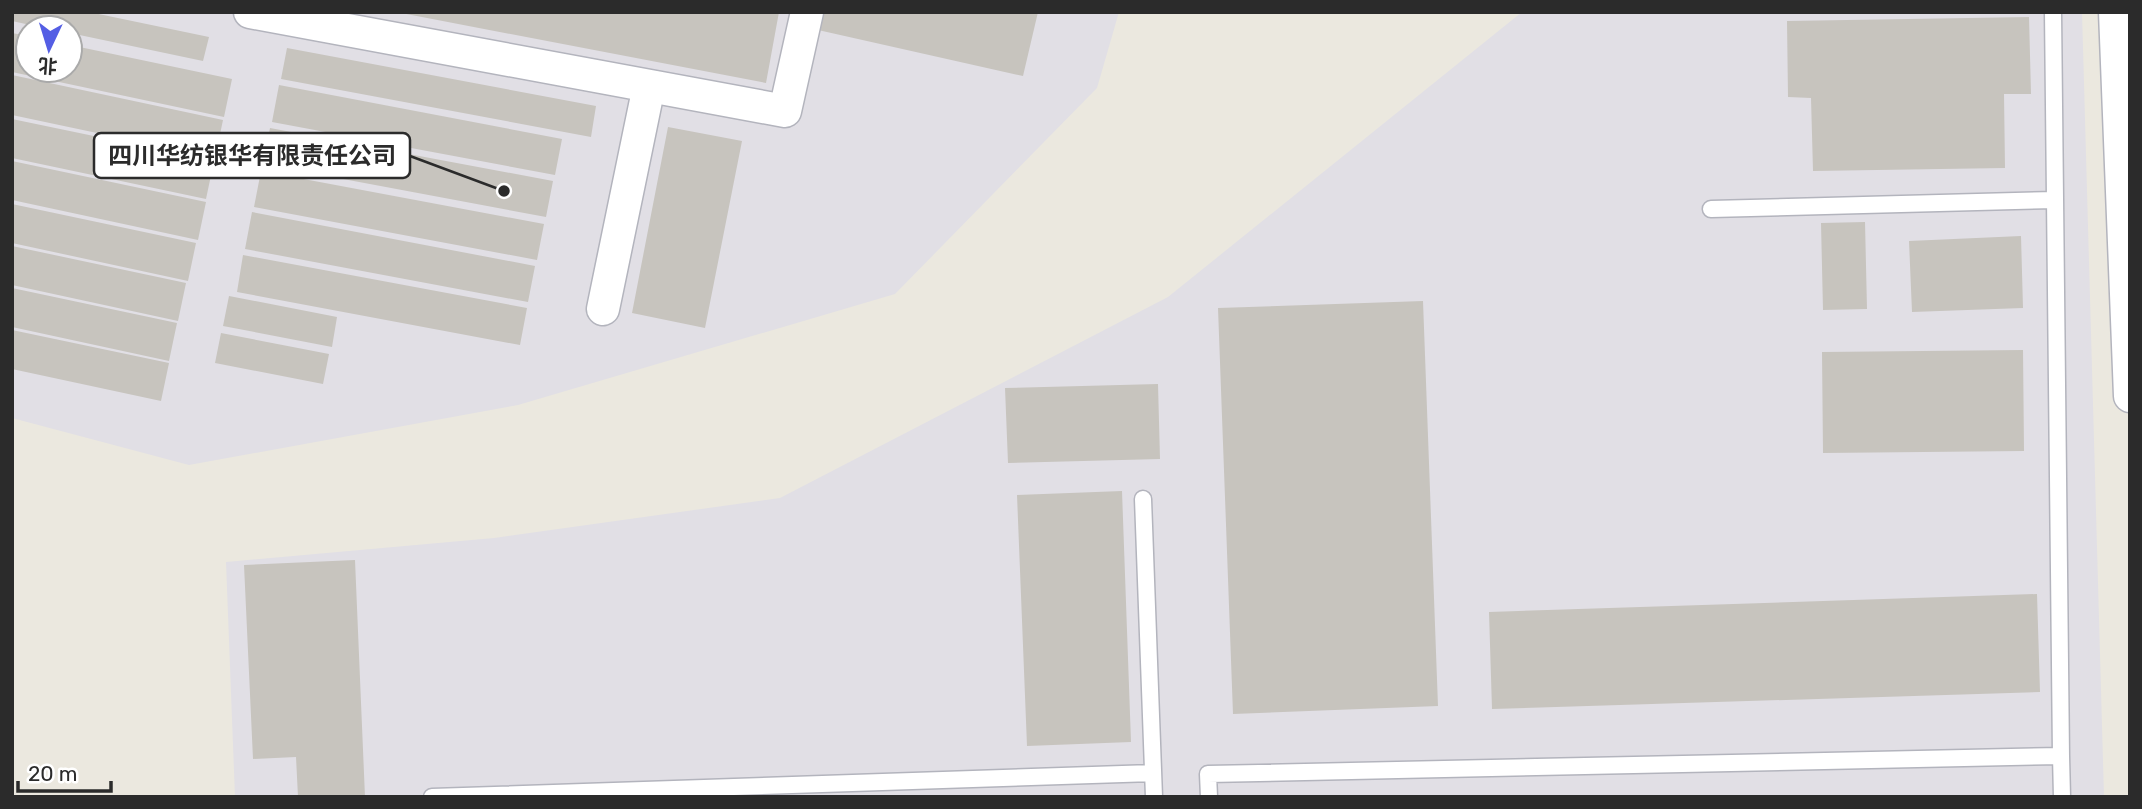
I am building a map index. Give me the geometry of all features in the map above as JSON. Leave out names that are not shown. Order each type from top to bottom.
[{"type":"street","points":[[250,12],[785,111],[807,12]]},
{"type":"street","points":[[2115,12],[2130,396]]},
{"type":"street","points":[[603,309],[649,86]]},
{"type":"lane","points":[[2053,12],[2062,797]]},
{"type":"lane","points":[[1711,209],[2054,200]]},
{"type":"lane","points":[[1143,499],[1154,797]]},
{"type":"lane","points":[[1209,797],[1208,774],[2061,756]]},
{"type":"lane","points":[[432,797],[1153,773]]},
{"type":"shaded area","points":[[12,12],[1119,12],[1097,88],[895,294],[518,405],[189,465],[12,418]]},
{"type":"shaded area","points":[[1522,12],[2082,12],[2104,797],[235,797],[226,562],[494,538],[780,498],[1168,297]]},
{"type":"building","points":[[12,12],[89,12],[209,37],[203,61],[84,36],[84,14],[14,14],[12,21]]},
{"type":"building","points":[[396,12],[779,12],[766,83]]},
{"type":"building","points":[[823,12],[1038,12],[1023,76],[818,30]]},
{"type":"building","points":[[2029,17],[2031,94],[2004,94],[2005,168],[1813,171],[1811,98],[1788,97],[1787,21]]},
{"type":"building","points":[[12,33],[14,72],[12,72]]},
{"type":"building","points":[[84,48],[232,79],[224,117],[69,84],[84,84]]},
{"type":"building","points":[[287,48],[596,106],[591,137],[281,79]]},
{"type":"building","points":[[12,75],[14,84],[54,84],[223,120],[215,158],[12,115]]},
{"type":"building","points":[[279,85],[562,139],[555,175],[272,122]]},
{"type":"building","points":[[12,119],[214,161],[206,199],[12,158]]},
{"type":"building","points":[[668,127],[742,141],[705,328],[632,313]]},
{"type":"building","points":[[270,128],[553,181],[546,217],[263,164]]},
{"type":"building","points":[[12,161],[206,202],[198,240],[12,200]]},
{"type":"building","points":[[261,171],[544,224],[537,260],[254,207]]},
{"type":"building","points":[[12,204],[196,243],[188,281],[12,243]]},
{"type":"building","points":[[252,212],[535,266],[528,302],[245,249]]},
{"type":"building","points":[[1865,222],[1867,309],[1823,310],[1821,223]]},
{"type":"building","points":[[2021,236],[2023,308],[1912,312],[1909,241]]},
{"type":"building","points":[[12,246],[186,283],[178,321],[12,285]]},
{"type":"building","points":[[243,255],[527,308],[520,345],[237,292]]},
{"type":"building","points":[[12,288],[177,323],[169,361],[12,327]]},
{"type":"building","points":[[229,296],[337,317],[332,347],[223,326]]},
{"type":"building","points":[[1423,301],[1438,706],[1233,714],[1218,308]]},
{"type":"building","points":[[12,330],[169,363],[161,401],[12,369]]},
{"type":"building","points":[[221,333],[329,354],[323,384],[215,363]]},
{"type":"building","points":[[2023,350],[2024,451],[1823,453],[1822,352]]},
{"type":"building","points":[[1158,384],[1160,459],[1008,463],[1005,388]]},
{"type":"building","points":[[1122,491],[1131,742],[1027,746],[1017,495]]},
{"type":"building","points":[[355,560],[365,797],[298,797],[296,757],[253,759],[244,565]]},
{"type":"building","points":[[2037,594],[2040,692],[1492,709],[1489,612]]},
{"type":"place","name":"四川华纺银华有限责任公司","points":[[504,191]]}]
